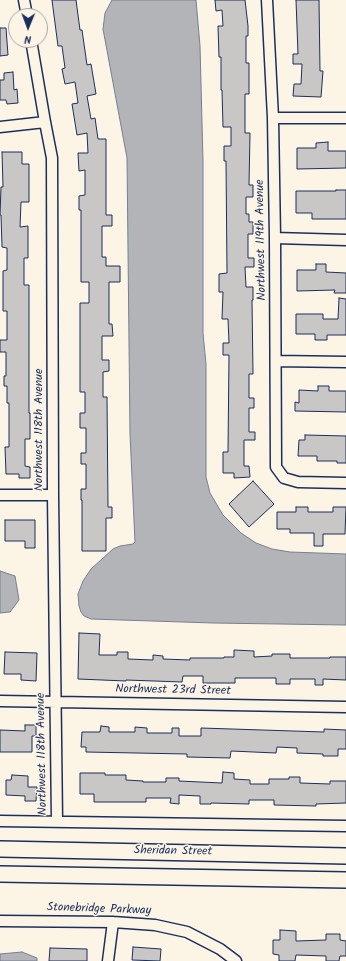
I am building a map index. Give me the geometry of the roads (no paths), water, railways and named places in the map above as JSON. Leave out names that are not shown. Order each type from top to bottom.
[{"type":"main road","name":"Sheridan Street","points":[[0,849],[346,856]]},
{"type":"main road","points":[[57,875],[58,850]]},
{"type":"main road","name":"Sheridan Street","points":[[0,874],[346,880]]},
{"type":"street","name":"Northwest 119th Avenue","points":[[267,0],[273,118],[276,238],[276,467],[284,478],[298,482],[346,483]]},
{"type":"street","name":"Northwest 118th Avenue","points":[[32,48],[52,158],[53,495],[57,821]]},
{"type":"street","points":[[273,118],[346,118]]},
{"type":"street","points":[[0,127],[45,122]]},
{"type":"street","points":[[276,238],[346,240]]},
{"type":"street","points":[[276,361],[346,362]]},
{"type":"street","points":[[0,495],[53,495]]},
{"type":"street","name":"Northwest 23rd Street","points":[[0,701],[346,707]]},
{"type":"street","points":[[0,821],[346,826]]},
{"type":"street","name":"Stonebridge Parkway","points":[[0,921],[113,922],[155,925],[187,932],[220,949],[236,961]]},
{"type":"street","points":[[108,961],[113,922]]}]
